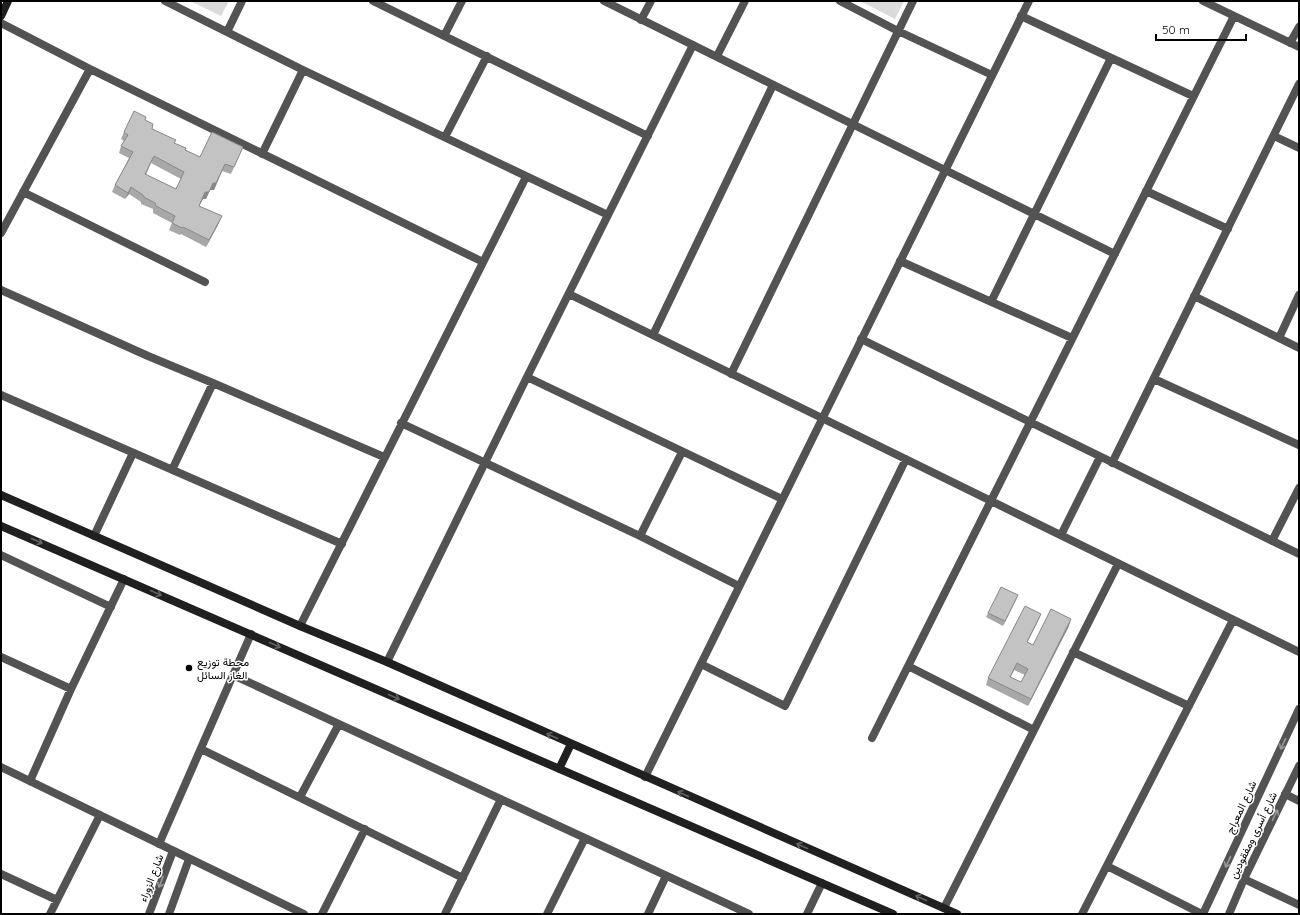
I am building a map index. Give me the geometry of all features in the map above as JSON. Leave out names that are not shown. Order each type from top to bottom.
[{"type":"main road","points":[[1,16],[8,1]]},
{"type":"main road","points":[[1,495],[300,626],[387,662],[644,777],[957,914]]},
{"type":"main road","points":[[1,526],[893,914]]},
{"type":"main road","points":[[559,769],[571,744]]},
{"type":"street","points":[[165,1],[303,70],[608,215]]},
{"type":"street","points":[[226,32],[242,1]]},
{"type":"street","points":[[374,1],[648,136]]},
{"type":"street","points":[[444,36],[462,1]]},
{"type":"street","points":[[604,1],[1114,254]]},
{"type":"street","points":[[641,20],[651,1]]},
{"type":"street","points":[[717,56],[745,1]]},
{"type":"street","points":[[840,1],[992,75]]},
{"type":"street","points":[[732,374],[913,1]]},
{"type":"street","points":[[644,777],[1029,1]]},
{"type":"street","points":[[1203,1],[1299,47]]},
{"type":"street","points":[[1021,16],[1193,96]]},
{"type":"street","points":[[872,738],[1234,16]]},
{"type":"street","points":[[1,23],[90,69],[483,262]]},
{"type":"street","points":[[1290,43],[1299,27]]},
{"type":"street","points":[[387,662],[527,377],[693,45]]},
{"type":"street","points":[[444,137],[486,56]]},
{"type":"street","points":[[991,302],[1111,58]]},
{"type":"street","points":[[2,230],[90,69]]},
{"type":"street","points":[[262,154],[303,70]]},
{"type":"street","points":[[1112,463],[1299,84]]},
{"type":"street","points":[[653,335],[773,85]]},
{"type":"street","points":[[1274,136],[1299,148]]},
{"type":"street","points":[[300,626],[526,177]]},
{"type":"street","points":[[1146,191],[1228,229]]},
{"type":"street","points":[[23,192],[205,282]]},
{"type":"street","points":[[900,261],[1072,338]]},
{"type":"street","points":[[1,290],[148,356],[384,457]]},
{"type":"street","points":[[569,294],[1299,652]]},
{"type":"street","points":[[1279,338],[1299,295]]},
{"type":"street","points":[[1194,296],[1299,348]]},
{"type":"street","points":[[861,340],[1299,554]]},
{"type":"street","points":[[527,377],[782,499]]},
{"type":"street","points":[[1154,379],[1299,446]]},
{"type":"street","points":[[172,470],[213,383]]},
{"type":"street","points":[[1,395],[342,544]]},
{"type":"street","points":[[401,424],[640,536],[739,586]]},
{"type":"street","points":[[640,536],[682,452]]},
{"type":"street","points":[[94,536],[133,453]]},
{"type":"street","points":[[1060,535],[1100,457]]},
{"type":"street","points":[[701,664],[785,706],[906,459]]},
{"type":"street","points":[[1272,541],[1299,488]]},
{"type":"street","points":[[1,555],[110,607]]},
{"type":"street","points":[[944,908],[1118,564]]},
{"type":"street","points":[[30,781],[71,689],[124,579]]},
{"type":"street","points":[[1082,914],[1233,620]]},
{"type":"street","points":[[159,844],[251,634]]},
{"type":"street","points":[[1073,652],[1189,706]]},
{"type":"street","points":[[1,656],[71,689]]},
{"type":"street","points":[[908,666],[1034,730]]},
{"type":"street","points":[[233,675],[750,914]]},
{"type":"street","name":"شارع المعراج","points":[[1202,914],[1299,709]]},
{"type":"street","points":[[300,797],[339,724]]},
{"type":"street","points":[[201,749],[463,878]]},
{"type":"street","name":"شارع أسرى ومفقودين","points":[[1229,914],[1244,879],[1299,766]]},
{"type":"street","points":[[1,767],[304,914]]},
{"type":"street","points":[[1285,794],[1299,801]]},
{"type":"street","points":[[445,914],[501,799]]},
{"type":"street","points":[[50,914],[100,815]]},
{"type":"street","points":[[322,914],[365,829]]},
{"type":"street","points":[[547,914],[585,838]]},
{"type":"street","name":"شارع الزوراء","points":[[149,914],[173,851]]},
{"type":"street","points":[[169,914],[189,859]]},
{"type":"street","points":[[1107,866],[1202,914]]},
{"type":"street","points":[[1,874],[57,900]]},
{"type":"street","points":[[648,914],[666,876]]},
{"type":"street","points":[[1244,879],[1299,905]]},
{"type":"street","points":[[808,914],[822,883]]},
{"type":"shaded area","points":[[190,1],[229,1],[221,16]]},
{"type":"shaded area","points":[[860,1],[904,1],[895,19]]},
{"type":"building","points":[[134,111],[146,117],[145,120],[153,124],[152,129],[176,140],[174,143],[186,148],[185,150],[200,157],[212,132],[243,147],[234,167],[225,164],[216,183],[213,183],[209,192],[205,192],[199,206],[222,216],[209,240],[172,223],[175,216],[156,206],[155,203],[131,187],[128,193],[115,185],[133,152],[121,146],[128,135],[124,132]],"holes":[[[154,156],[184,172],[176,189],[145,174]]]},
{"type":"building","points":[[1001,587],[1018,595],[1005,621],[988,613]]},
{"type":"building","points":[[1025,606],[1041,614],[1027,642],[1033,645],[1051,609],[1071,619],[1031,699],[988,678]],"holes":[[[1017,663],[1028,669],[1021,682],[1010,677]]]},
{"type":"place","name":"محطة توزيع الغاز السائل","points":[[189,668]]}]
